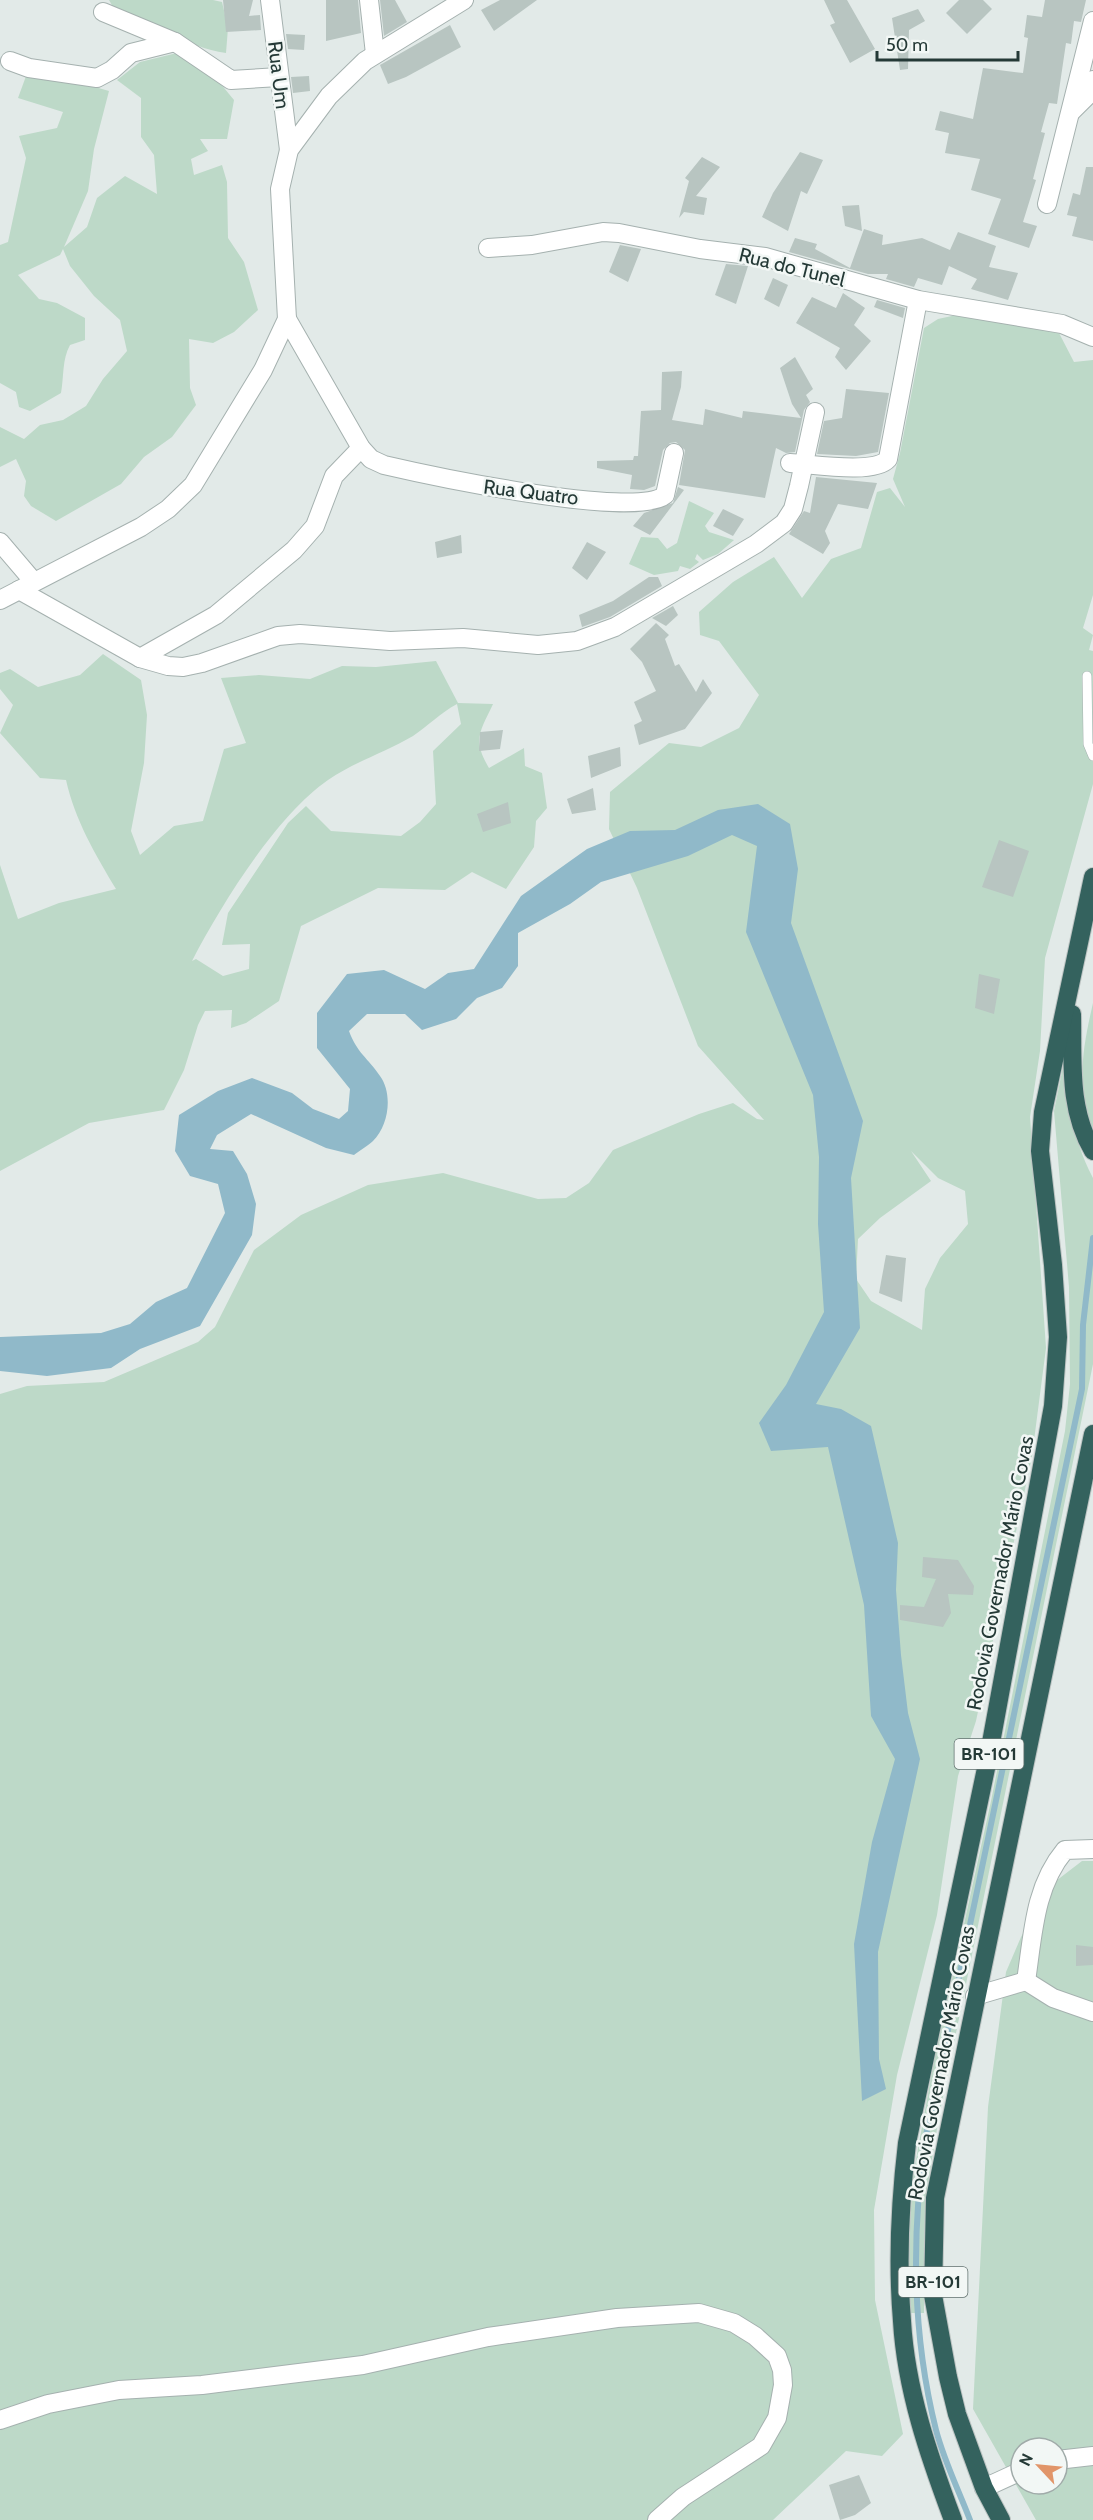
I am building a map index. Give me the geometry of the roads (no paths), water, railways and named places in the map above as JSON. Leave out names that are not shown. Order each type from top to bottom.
[{"type":"highway","name":"Rodovia Governador Mário Covas","points":[[953,2520],[928,2453],[916,2407],[902,2323],[899,2251],[902,2188],[907,2143],[988,1759],[1053,1406],[1058,1337],[1053,1265],[1040,1151],[1044,1112],[1093,877]]},
{"type":"highway","points":[[1071,982],[1073,1094],[1081,1128],[1093,1151]]},
{"type":"highway","name":"Rodovia Governador Mário Covas","points":[[1001,2520],[984,2488],[957,2414],[933,2295],[935,2198],[1093,1434]]},
{"type":"street","name":"Rua Um","points":[[270,0],[289,150]]},
{"type":"street","points":[[369,0],[375,54]]},
{"type":"street","points":[[0,600],[141,527],[180,499],[201,473],[263,370],[287,319],[280,189],[289,150],[329,96],[349,75],[375,54],[464,0]]},
{"type":"street","points":[[103,12],[175,42],[231,80],[279,77]]},
{"type":"street","points":[[1047,204],[1093,21]]},
{"type":"street","points":[[10,62],[29,68],[97,78],[112,70],[131,53],[175,42]]},
{"type":"street","points":[[1070,113],[1088,95],[1093,80]]},
{"type":"street","name":"Rua do Tunel","points":[[488,248],[532,245],[603,232],[619,233],[700,249],[765,257],[918,300],[1062,324],[1093,337]]},
{"type":"street","points":[[797,464],[869,468],[882,465],[888,459],[918,300]]},
{"type":"street","name":"Rua Quatro","points":[[287,319],[360,448],[371,459],[384,465],[472,485],[610,501],[659,500],[668,489],[674,453]]},
{"type":"street","points":[[0,542],[26,586],[140,657],[168,666],[183,667],[225,656],[278,636],[300,634],[390,641],[463,638],[538,645],[577,641],[615,627],[770,535],[784,523],[793,509],[797,464],[814,412]]},
{"type":"street","points":[[140,657],[216,615],[294,550],[315,526],[334,476],[360,448]]},
{"type":"street","points":[[1026,1981],[1039,1899],[1052,1870],[1065,1850],[1093,1849]]},
{"type":"street","points":[[975,1996],[1026,1981],[1053,1998],[1093,2012]]},
{"type":"street","points":[[0,2420],[48,2404],[119,2390],[202,2385],[363,2365],[488,2337],[617,2318],[699,2313],[734,2323],[755,2336],[777,2356],[782,2370],[783,2385],[777,2418],[761,2446],[683,2497],[657,2520]]},
{"type":"street","points":[[1069,2459],[1093,2456]]},
{"type":"street","points":[[984,2488],[1009,2477]]},
{"type":"lane","points":[[1087,676],[1088,744],[1093,756]]},
{"type":"water","points":[[758,804],[790,824],[798,869],[791,923],[863,1121],[851,1178],[860,1328],[816,1404],[841,1409],[871,1426],[898,1543],[896,1590],[901,1655],[908,1713],[920,1759],[878,1952],[879,2059],[886,2089],[862,2101],[854,1944],[872,1842],[895,1759],[871,1716],[864,1605],[828,1447],[771,1451],[759,1423],[786,1385],[824,1312],[818,1224],[819,1157],[813,1095],[746,932],[757,846],[732,835],[688,856],[601,882],[570,904],[518,933],[518,966],[502,988],[477,998],[456,1019],[422,1030],[405,1014],[367,1014],[349,1031],[359,1050],[380,1076],[387,1092],[386,1118],[383,1127],[371,1143],[354,1155],[326,1148],[251,1114],[217,1135],[210,1149],[233,1151],[247,1174],[256,1204],[252,1235],[200,1326],[140,1349],[111,1368],[47,1376],[0,1371],[0,1337],[101,1333],[130,1324],[156,1302],[187,1288],[225,1213],[218,1184],[190,1176],[175,1151],[179,1115],[218,1091],[252,1078],[292,1093],[313,1109],[339,1119],[348,1111],[350,1089],[317,1048],[317,1013],[347,974],[384,970],[425,989],[448,973],[474,969],[521,896],[587,849],[630,831],[675,830],[718,810]]},
{"type":"waterway","points":[[970,2520],[939,2442],[922,2358],[916,2286],[920,2177],[925,2140],[1082,1389],[1083,1325],[1093,1238]]}]
